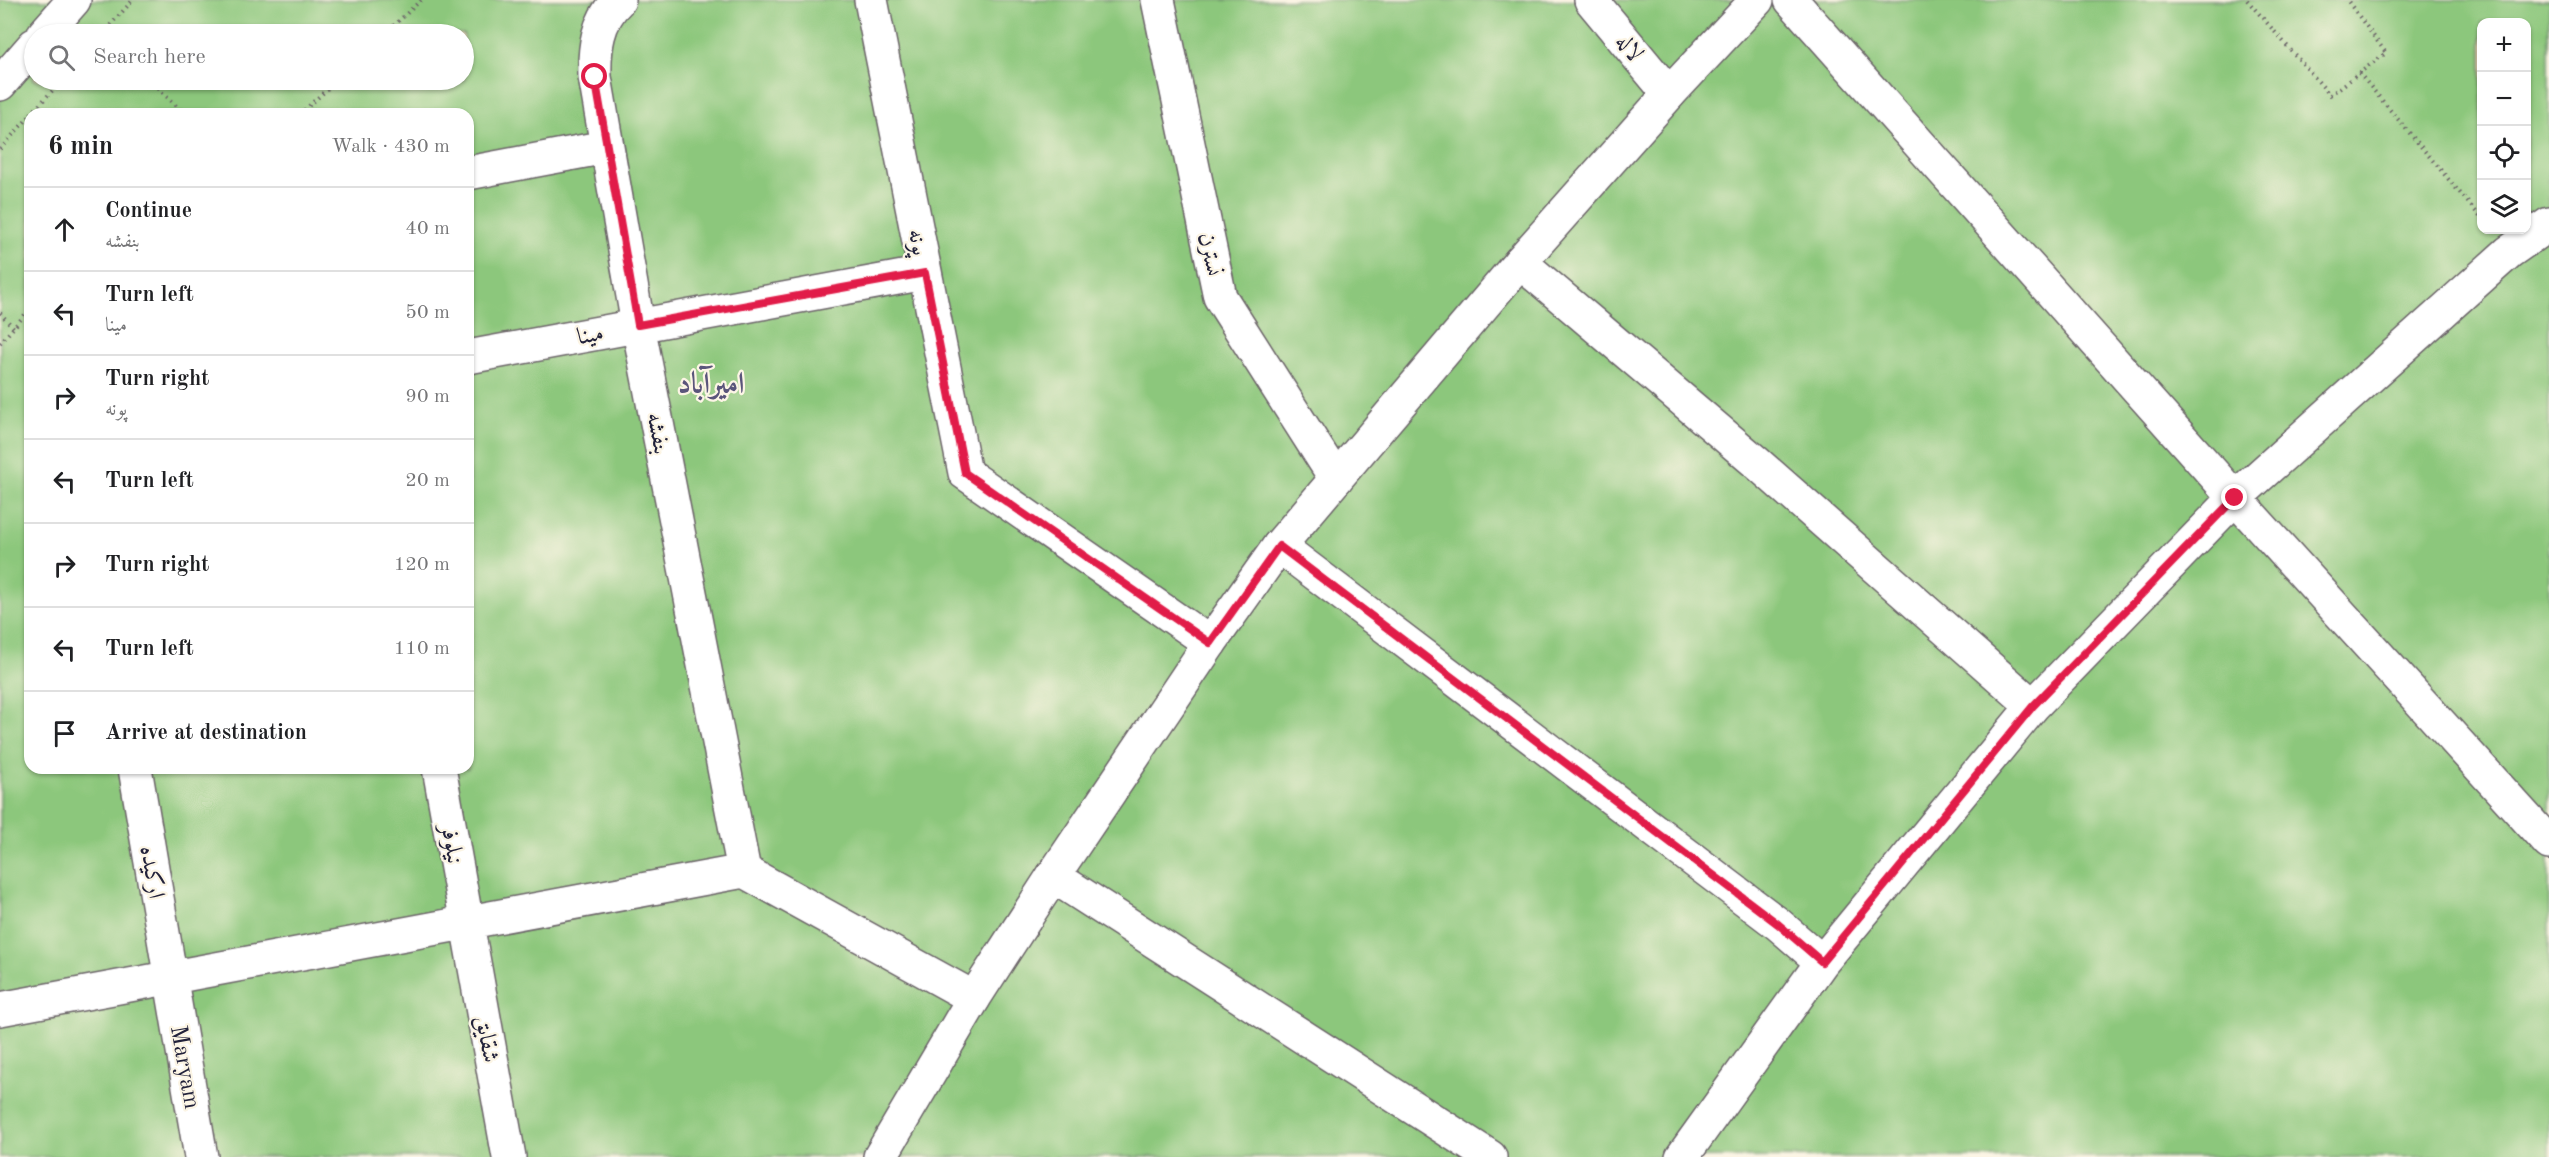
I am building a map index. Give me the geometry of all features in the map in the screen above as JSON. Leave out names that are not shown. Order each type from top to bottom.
[{"type":"street","points":[[53,24],[74,0]]},
{"type":"street","name":"بنفشه","points":[[619,0],[601,25],[594,50],[595,77],[638,325],[744,871]]},
{"type":"street","name":"پونه","points":[[871,0],[965,473],[1210,643]]},
{"type":"street","name":"نسترن","points":[[1158,0],[1220,297],[1336,479]]},
{"type":"street","name":"لاله","points":[[1591,0],[1669,94]]},
{"type":"street","points":[[880,1157],[974,998],[1053,876],[1210,643],[1279,546],[1520,262],[1669,94],[1757,0]]},
{"type":"street","points":[[1791,0],[2235,498],[2549,843]]},
{"type":"street","points":[[0,84],[24,56]]},
{"type":"street","points":[[474,172],[606,147]]},
{"type":"street","points":[[1682,1157],[1822,962],[2033,706],[2235,498],[2510,252],[2549,224]]},
{"type":"street","points":[[1520,262],[1748,455],[2033,706]]},
{"type":"street","name":"مینا","points":[[474,356],[925,273]]},
{"type":"street","points":[[1279,546],[1778,924],[1822,962]]},
{"type":"street","name":"ارکیده","points":[[136,774],[171,977]]},
{"type":"street","name":"نیلوفر","points":[[440,774],[466,921]]},
{"type":"street","points":[[0,1009],[744,871],[974,998]]},
{"type":"street","points":[[1053,876],[1490,1157]]},
{"type":"street","name":"شقایق","points":[[466,921],[509,1157]]},
{"type":"street","name":"Maryam","points":[[171,977],[201,1157]]},
{"type":"path","points":[[111,24],[133,0]]},
{"type":"path","points":[[396,24],[422,0]]},
{"type":"path","points":[[2247,0],[2330,95],[2386,53],[2347,0]]},
{"type":"path","points":[[2359,74],[2477,214]]},
{"type":"path","points":[[37,108],[53,90]]},
{"type":"path","points":[[160,90],[179,108]]},
{"type":"path","points":[[307,108],[326,90]]},
{"type":"path","points":[[0,149],[24,123]]},
{"type":"path","points":[[0,313],[14,328]]},
{"type":"path","points":[[0,343],[24,316]]},
{"type":"green space","points":[[0,0],[2549,0],[2549,1157],[0,1157]]},
{"type":"district","name":"امیرآباد","points":[[711,383]]},
{"type":"route","points":[[595,77],[638,325],[925,273],[965,473],[1210,643],[1279,546],[1778,924],[1822,962],[2033,706],[2235,498]]}]
